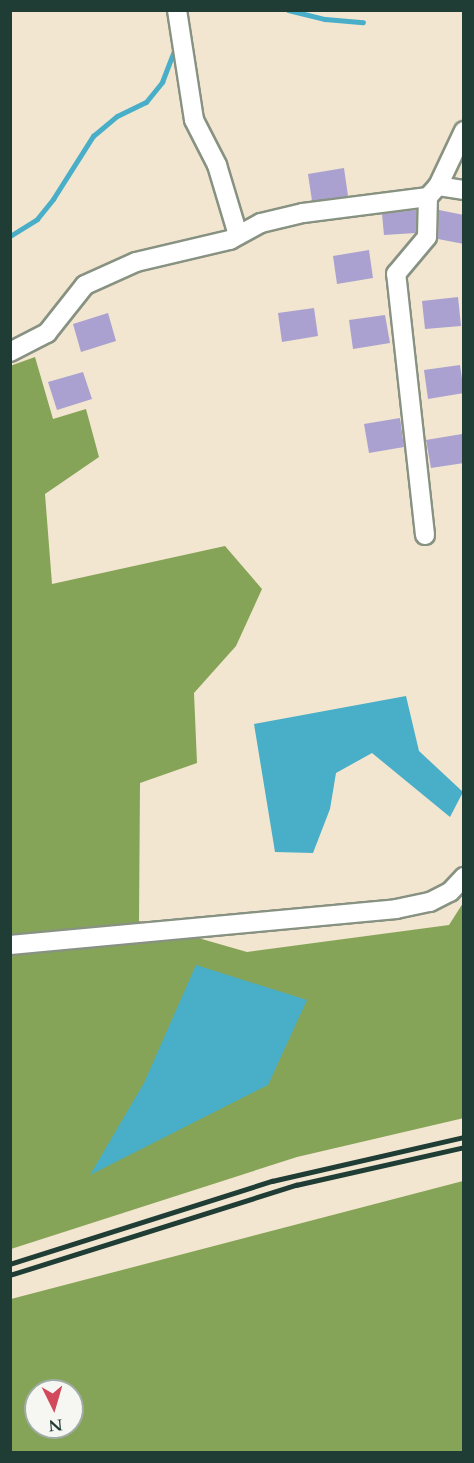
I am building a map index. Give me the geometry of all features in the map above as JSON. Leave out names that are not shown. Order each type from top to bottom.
[{"type":"street","points":[[177,10],[194,120],[217,165],[238,235]]},
{"type":"street","points":[[425,535],[396,274],[427,237],[433,192],[464,131]]},
{"type":"street","points":[[10,352],[47,333],[85,285],[136,262],[238,235],[261,223],[303,213],[433,192],[464,190]]},
{"type":"street","points":[[10,945],[396,909],[430,902],[450,892],[464,876]]},
{"type":"green space","points":[[35,357],[53,419],[86,409],[99,457],[45,494],[52,584],[225,546],[262,589],[236,646],[194,693],[197,763],[140,783],[139,921],[247,952],[449,925],[463,903],[464,1118],[297,1157],[11,1249],[10,366]]},
{"type":"green space","points":[[463,1181],[463,1452],[11,1452],[11,1299]]},
{"type":"water","points":[[406,696],[419,751],[463,792],[450,817],[372,753],[336,773],[330,809],[313,853],[275,852],[254,724]]},
{"type":"water","points":[[196,965],[307,1000],[268,1085],[90,1175],[144,1083]]},
{"type":"building","points":[[344,168],[348,196],[312,201],[308,174]]},
{"type":"building","points":[[416,210],[416,233],[384,235],[382,214]]},
{"type":"building","points":[[439,210],[464,215],[464,244],[438,239]]},
{"type":"building","points":[[369,250],[373,278],[337,284],[333,256]]},
{"type":"building","points":[[458,297],[461,326],[425,329],[422,301]]},
{"type":"building","points":[[314,308],[318,336],[282,342],[278,313]]},
{"type":"building","points":[[108,313],[116,341],[81,352],[73,324]]},
{"type":"building","points":[[385,315],[390,343],[353,349],[349,320]]},
{"type":"building","points":[[460,365],[464,393],[428,399],[424,370]]},
{"type":"building","points":[[83,372],[92,399],[57,410],[48,382]]},
{"type":"building","points":[[400,418],[404,447],[369,453],[364,424]]},
{"type":"building","points":[[462,434],[464,463],[431,468],[426,440]]},
{"type":"waterway","points":[[288,10],[325,19],[363,22]]},
{"type":"waterway","points":[[10,236],[37,219],[53,199],[93,136],[117,116],[146,102],[162,82],[176,46]]},
{"type":"railway","points":[[10,1264],[272,1181],[464,1137]]},
{"type":"railway","points":[[10,1275],[296,1185],[464,1147]]}]
